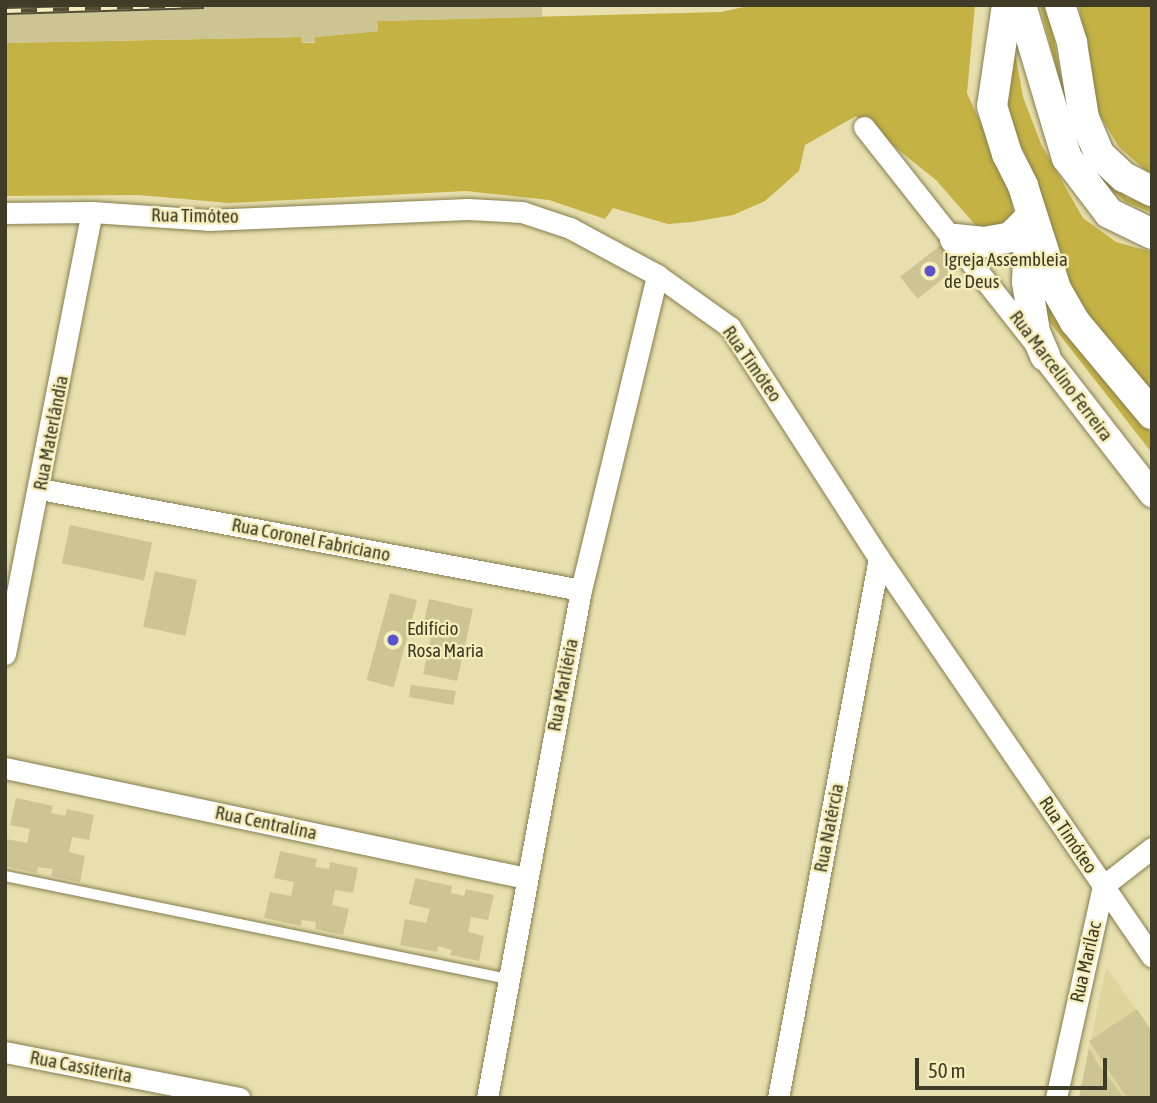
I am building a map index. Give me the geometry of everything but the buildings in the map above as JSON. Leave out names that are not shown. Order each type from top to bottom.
[{"type":"main road","points":[[1007,5],[992,106],[1030,217],[1056,289],[1075,322],[1152,414]]},
{"type":"main road","points":[[1021,5],[1068,158],[1109,213],[1152,234]]},
{"type":"main road","points":[[1060,5],[1072,43],[1084,118],[1099,154],[1124,177],[1152,191]]},
{"type":"main road","points":[[956,239],[984,242],[1011,237],[1030,217]]},
{"type":"main road","points":[[1030,217],[1027,282],[1035,332],[1045,356]]},
{"type":"street","name":"Rua Marcelino Ferreira","points":[[864,127],[956,239],[1152,494]]},
{"type":"street","name":"Rua Timóteo","points":[[5,213],[92,212],[208,220],[455,209],[522,212],[570,228],[657,275],[730,327],[879,558],[1152,957]]},
{"type":"street","name":"Rua Materlândia","points":[[5,653],[40,489],[92,212]]},
{"type":"street","name":"Rua Marliéria","points":[[487,1098],[581,590],[657,275]]},
{"type":"street","name":"Rua Coronel Fabriciano","points":[[40,489],[581,590]]},
{"type":"street","name":"Rua Natércia","points":[[778,1098],[879,558]]},
{"type":"street","name":"Rua Centralina","points":[[5,768],[526,878]]},
{"type":"street","points":[[1103,886],[1152,848]]},
{"type":"street","name":"Rua Marilac","points":[[1056,1098],[1103,886]]},
{"type":"street","name":"Rua Cassiterita","points":[[5,1052],[240,1098]]},
{"type":"lane","points":[[5,876],[508,979]]},
{"type":"shaded area","points":[[753,5],[975,5],[967,93],[1011,191],[1013,215],[998,226],[978,228],[936,180],[856,116],[805,145],[799,171],[765,201],[733,215],[692,222],[668,224],[613,208],[605,219],[549,200],[466,191],[229,203],[139,195],[5,196],[5,43],[301,37],[302,43],[315,43],[315,37],[378,31],[377,21],[721,12]]},
{"type":"shaded area","points":[[1040,5],[1048,5],[1064,97],[1081,136],[1109,181],[1128,198],[1152,204],[1152,213],[1126,202],[1105,185],[1074,137]]},
{"type":"shaded area","points":[[1079,5],[1149,5],[1152,9],[1152,176],[1119,147],[1095,107]]},
{"type":"shaded area","points":[[1010,24],[1023,97],[1041,144],[1083,218],[1116,242],[1152,252],[1152,396],[1071,291],[1037,180],[1004,110]]},
{"type":"shaded area","points":[[1040,287],[1053,312],[1152,434],[1152,453],[1045,316]]},
{"type":"shaded area","points":[[1106,967],[1152,1032],[1152,1098],[1079,1098]]},
{"type":"railway","points":[[5,11],[204,5]]},
{"type":"place","name":"Igreja Assembleia de Deus","points":[[930,271]]},
{"type":"place","name":"Edifício Rosa Maria","points":[[393,640]]}]
